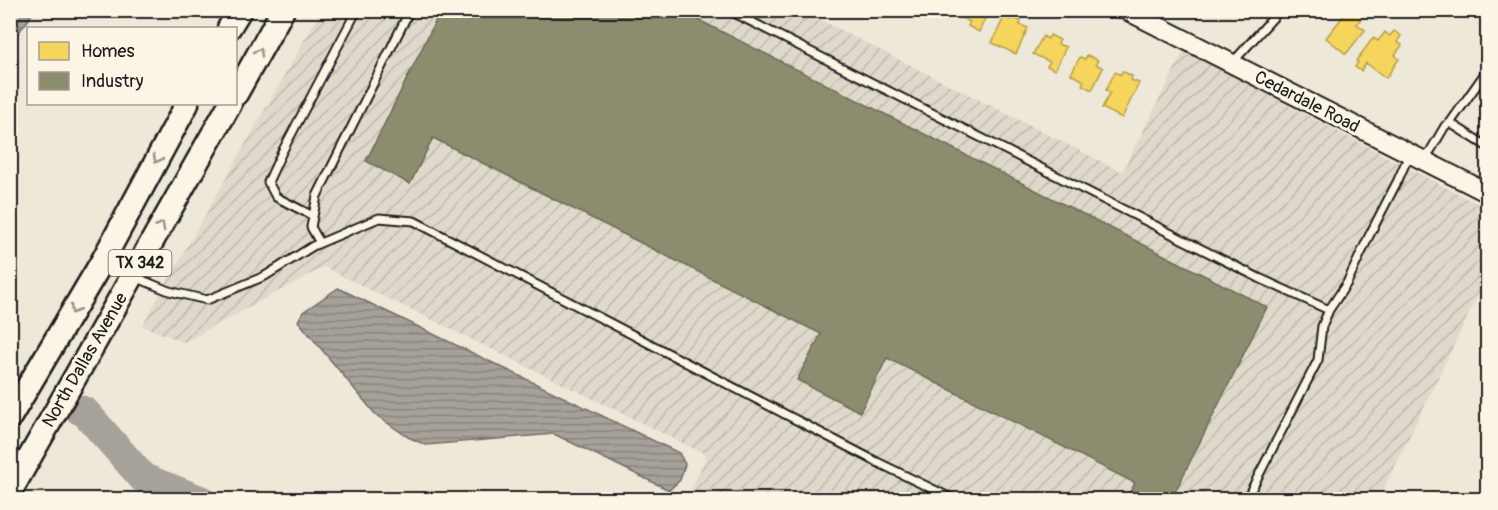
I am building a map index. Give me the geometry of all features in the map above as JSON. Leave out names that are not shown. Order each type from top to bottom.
[{"type":"main road","points":[[230,27],[240,10]]},
{"type":"main road","points":[[237,92],[283,10]]},
{"type":"main road","name":"North Dallas Avenue","points":[[10,417],[103,260],[186,105]]},
{"type":"main road","name":"North Dallas Avenue","points":[[10,492],[229,105]]},
{"type":"main road","points":[[103,260],[133,276]]},
{"type":"street","name":"Cedardale Road","points":[[1126,10],[1488,193]]},
{"type":"lane","points":[[313,216],[276,197],[268,182],[357,10]]},
{"type":"lane","points":[[320,243],[311,227],[317,196],[410,10]]},
{"type":"lane","points":[[728,10],[1259,278],[1329,310]]},
{"type":"lane","points":[[1232,64],[1280,10]]},
{"type":"lane","points":[[1246,500],[1318,360],[1322,326],[1329,310],[1347,283],[1398,180],[1450,123],[1488,69]]},
{"type":"lane","points":[[1450,123],[1488,147]]},
{"type":"lane","points":[[133,276],[169,291],[207,300],[264,276],[320,243],[379,218],[414,221],[955,500]]},
{"type":"shaded area","points":[[11,10],[33,11],[11,42]]},
{"type":"shaded area","points":[[321,11],[803,11],[1122,172],[1184,51],[1487,209],[1487,277],[1379,499],[691,499],[687,498],[707,455],[324,267],[184,342],[142,326]]},
{"type":"shaded area","points":[[338,288],[679,453],[685,464],[680,480],[669,490],[554,434],[426,445],[408,437],[376,415],[298,321],[303,312]]},
{"type":"building: Homes","points":[[960,10],[989,10],[979,32],[968,26],[970,22],[957,16]]},
{"type":"building: Homes","points":[[1348,10],[1367,10],[1357,24],[1365,30],[1346,54],[1326,38]]},
{"type":"building: Homes","points":[[1004,17],[1021,21],[1020,25],[1028,28],[1016,54],[992,43]]},
{"type":"building: Homes","points":[[1394,31],[1401,36],[1397,42],[1402,45],[1395,55],[1399,59],[1386,78],[1366,63],[1361,71],[1355,67],[1358,62],[1356,61],[1373,38],[1378,41],[1385,32],[1390,36]]},
{"type":"building: Homes","points":[[1050,35],[1060,40],[1058,44],[1066,47],[1055,70],[1047,66],[1050,62],[1033,54],[1043,36],[1048,39]]},
{"type":"building: Homes","points":[[1087,55],[1098,60],[1096,64],[1103,68],[1092,90],[1082,85],[1084,81],[1071,74],[1080,57],[1085,59]]},
{"type":"building: Homes","points":[[1122,71],[1132,76],[1131,80],[1139,83],[1122,118],[1102,108],[1110,93],[1106,90],[1115,72],[1121,75]]},
{"type":"building: Industry","points":[[441,10],[679,10],[1267,307],[1171,500],[1126,500],[1135,483],[887,358],[860,412],[797,380],[821,334],[433,138],[410,184],[366,161]]},
{"type":"waterway","points":[[80,410],[85,412],[143,478],[200,500]]}]
